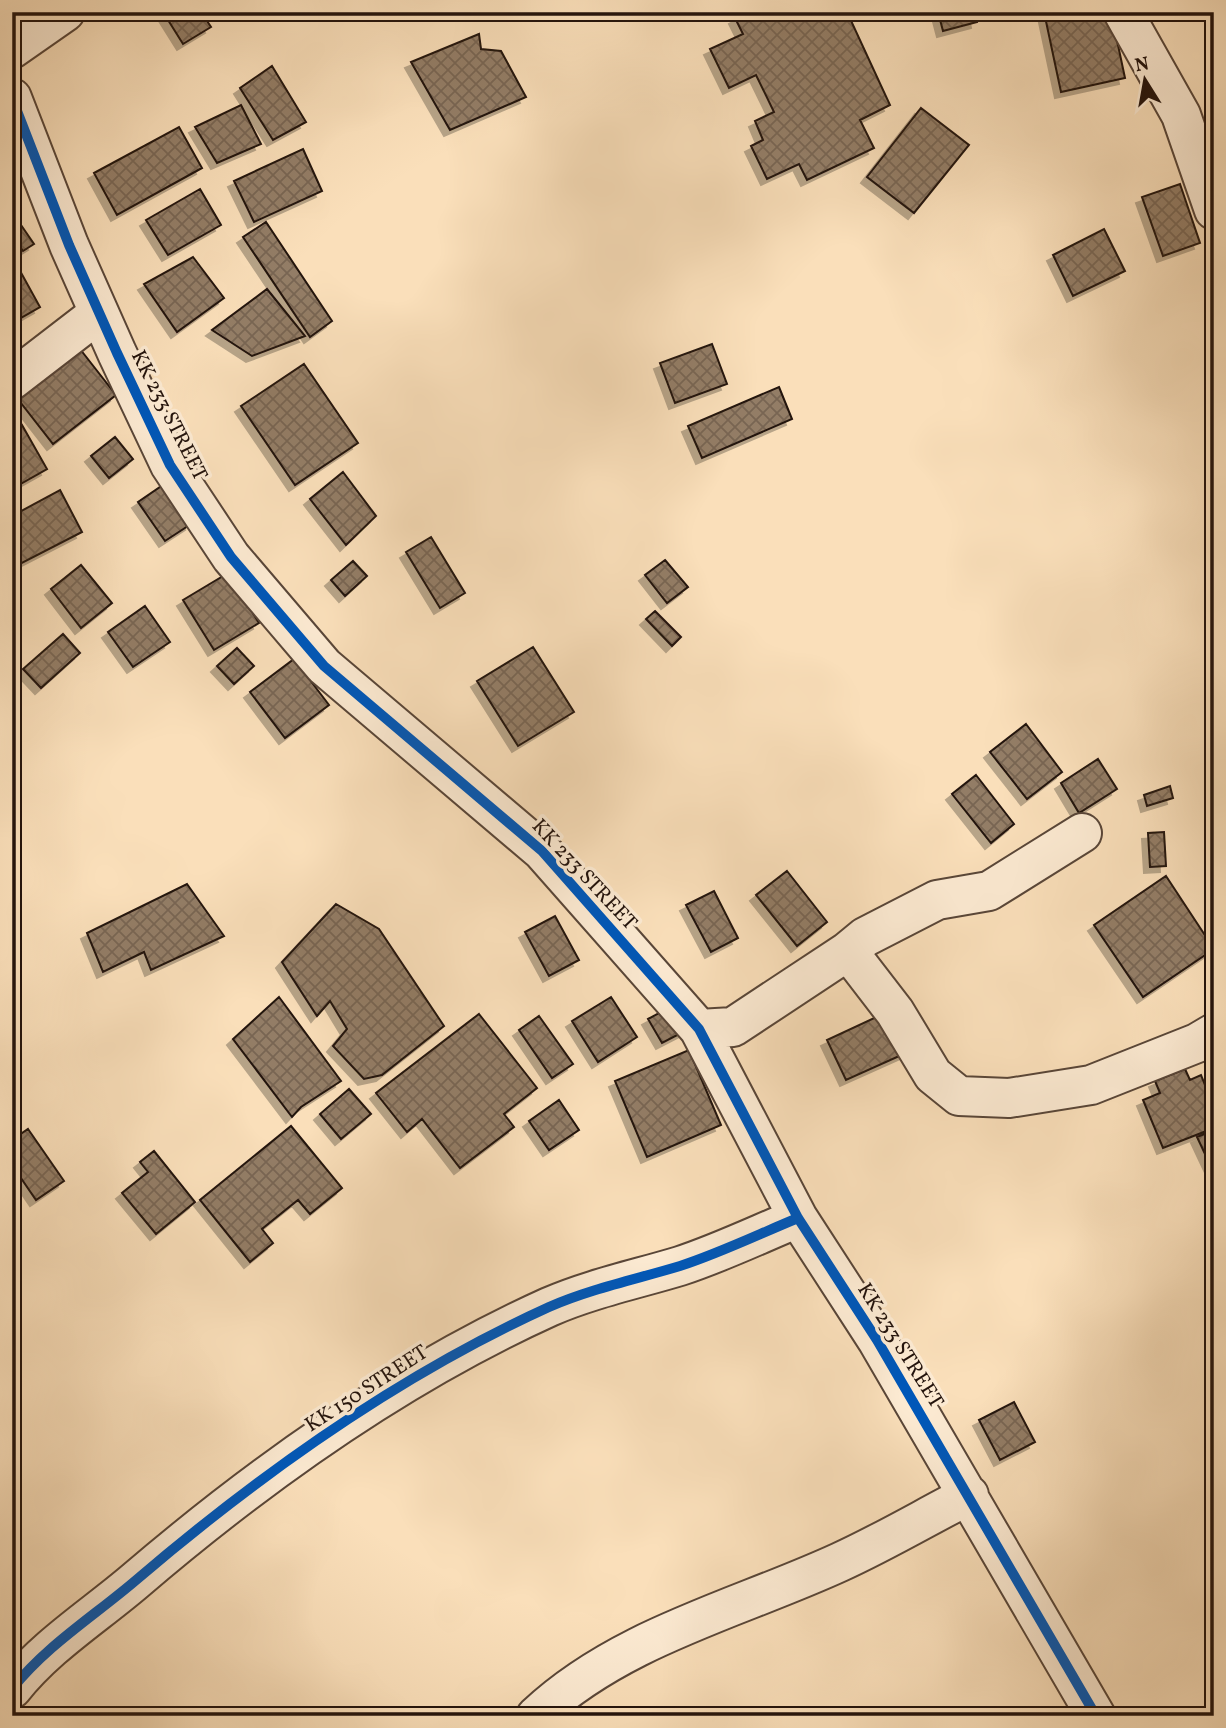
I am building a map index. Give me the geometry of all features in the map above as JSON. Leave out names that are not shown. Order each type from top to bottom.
[{"type":"street","points":[[12,49],[65,12]]},
{"type":"street","points":[[1124,12],[1181,115],[1214,210]]},
{"type":"street","name":"KK 233 STREET","points":[[12,98],[69,245],[170,465],[231,557],[324,666],[542,851],[699,1029],[798,1218],[877,1340],[1096,1716]]},
{"type":"street","points":[[12,380],[99,313]]},
{"type":"street","points":[[699,1029],[733,1027],[848,951],[864,937],[937,900],[989,891],[1082,834]]},
{"type":"street","points":[[848,951],[895,1012],[933,1075],[959,1096],[1009,1098],[1091,1085],[1197,1043],[1214,1033]]},
{"type":"street","name":"KK 150 STREET","points":[[12,1689],[46,1651],[157,1562],[253,1487],[397,1387],[468,1346],[552,1306],[684,1264],[798,1218]]},
{"type":"street","points":[[536,1716],[563,1690],[639,1646],[841,1562],[969,1495]]},
{"type":"building","points":[[163,12],[201,12],[211,27],[183,44]]},
{"type":"building","points":[[747,12],[847,12],[890,105],[860,120],[874,148],[807,180],[799,164],[767,179],[751,146],[763,140],[755,121],[774,112],[756,75],[729,88],[710,49],[743,34],[735,18]]},
{"type":"building","points":[[938,12],[975,12],[977,22],[943,31]]},
{"type":"building","points":[[1044,12],[1111,12],[1125,78],[1061,92]]},
{"type":"building","points":[[479,34],[481,49],[501,51],[526,97],[450,130],[411,62]]},
{"type":"building","points":[[272,66],[306,122],[273,140],[240,88]]},
{"type":"building","points":[[241,105],[261,144],[217,163],[195,127]]},
{"type":"building","points":[[921,108],[969,145],[914,213],[867,177]]},
{"type":"building","points":[[179,127],[202,168],[117,215],[94,173]]},
{"type":"building","points":[[303,149],[322,191],[254,222],[234,181]]},
{"type":"building","points":[[1180,184],[1200,243],[1163,256],[1142,197]]},
{"type":"building","points":[[200,189],[221,225],[168,255],[146,220]]},
{"type":"building","points":[[266,222],[332,321],[310,337],[243,237]]},
{"type":"building","points":[[21,225],[34,244],[23,251],[12,235],[12,231]]},
{"type":"building","points":[[1104,229],[1125,271],[1073,296],[1053,255]]},
{"type":"building","points":[[193,257],[224,298],[177,332],[144,284]]},
{"type":"building","points":[[19,269],[40,307],[12,323],[12,273]]},
{"type":"building","points":[[267,289],[305,336],[252,356],[212,330]]},
{"type":"building","points":[[712,344],[727,384],[675,403],[660,363]]},
{"type":"building","points":[[80,349],[116,395],[53,444],[17,398]]},
{"type":"building","points":[[304,364],[358,443],[295,485],[241,406]]},
{"type":"building","points":[[779,387],[792,419],[702,458],[688,426]]},
{"type":"building","points":[[22,425],[47,469],[17,486],[12,478],[12,431]]},
{"type":"building","points":[[115,437],[133,459],[109,478],[91,456]]},
{"type":"building","points":[[343,472],[376,516],[346,545],[310,499]]},
{"type":"building","points":[[163,485],[191,524],[165,541],[138,502]]},
{"type":"building","points":[[60,490],[82,532],[18,565],[12,553],[12,516]]},
{"type":"building","points":[[431,537],[465,593],[440,608],[406,552]]},
{"type":"building","points":[[665,560],[688,587],[667,603],[645,575]]},
{"type":"building","points":[[353,561],[367,576],[345,596],[331,580]]},
{"type":"building","points":[[81,565],[112,603],[81,628],[51,589]]},
{"type":"building","points":[[228,573],[259,623],[214,650],[183,600]]},
{"type":"building","points":[[145,606],[170,642],[133,667],[108,632]]},
{"type":"building","points":[[655,611],[681,637],[672,646],[646,619]]},
{"type":"building","points":[[63,634],[80,653],[41,688],[23,669]]},
{"type":"building","points":[[533,647],[574,712],[518,746],[477,681]]},
{"type":"building","points":[[237,648],[254,666],[234,684],[217,666]]},
{"type":"building","points":[[294,659],[329,705],[285,738],[250,692]]},
{"type":"building","points":[[1026,724],[1062,772],[1027,799],[990,752]]},
{"type":"building","points":[[1098,759],[1117,789],[1079,813],[1061,783]]},
{"type":"building","points":[[976,775],[1014,824],[991,843],[952,794]]},
{"type":"building","points":[[1170,786],[1173,798],[1147,806],[1144,795]]},
{"type":"building","points":[[1164,832],[1166,866],[1150,867],[1148,833]]},
{"type":"building","points":[[787,871],[827,922],[797,946],[756,895]]},
{"type":"building","points":[[1166,876],[1214,949],[1143,997],[1094,925]]},
{"type":"building","points":[[187,884],[224,936],[151,970],[144,952],[103,972],[87,933]]},
{"type":"building","points":[[714,891],[738,938],[711,952],[686,905]]},
{"type":"building","points":[[336,904],[379,929],[444,1026],[382,1075],[364,1079],[333,1046],[347,1029],[330,1001],[317,1016],[282,962]]},
{"type":"building","points":[[555,916],[579,960],[549,976],[525,932]]},
{"type":"building","points":[[279,997],[341,1081],[301,1107],[292,1117],[233,1039]]},
{"type":"building","points":[[611,997],[637,1037],[598,1062],[572,1021]]},
{"type":"building","points":[[672,1006],[685,1031],[662,1043],[648,1019]]},
{"type":"building","points":[[887,1012],[906,1053],[846,1080],[827,1040]]},
{"type":"building","points":[[479,1014],[537,1088],[504,1114],[514,1127],[460,1168],[422,1119],[407,1132],[376,1093]]},
{"type":"building","points":[[539,1016],[573,1064],[552,1078],[519,1030]]},
{"type":"building","points":[[689,1050],[721,1125],[647,1157],[615,1081]]},
{"type":"building","points":[[1185,1069],[1190,1080],[1201,1075],[1214,1107],[1214,1128],[1163,1148],[1143,1100],[1160,1093],[1155,1081]]},
{"type":"building","points":[[349,1089],[371,1114],[341,1139],[320,1114]]},
{"type":"building","points":[[559,1100],[579,1130],[549,1150],[529,1121]]},
{"type":"building","points":[[291,1126],[342,1188],[310,1214],[298,1200],[262,1229],[273,1243],[250,1262],[200,1200]]},
{"type":"building","points":[[28,1129],[64,1181],[36,1200],[12,1165],[12,1140]]},
{"type":"building","points":[[1214,1130],[1214,1170],[1213,1171],[1197,1137]]},
{"type":"building","points":[[154,1151],[195,1202],[156,1234],[122,1193],[148,1172],[140,1162]]},
{"type":"building","points":[[1014,1402],[1035,1442],[1000,1460],[979,1420]]},
{"type":"cycle path","points":[[12,98],[69,245],[170,465],[231,557],[324,666],[542,851],[699,1029],[798,1218],[877,1340],[1096,1716]]},
{"type":"cycle path","points":[[12,1689],[55,1645],[231,1503],[281,1465],[385,1395],[493,1334],[549,1307],[695,1261],[798,1218]]}]
